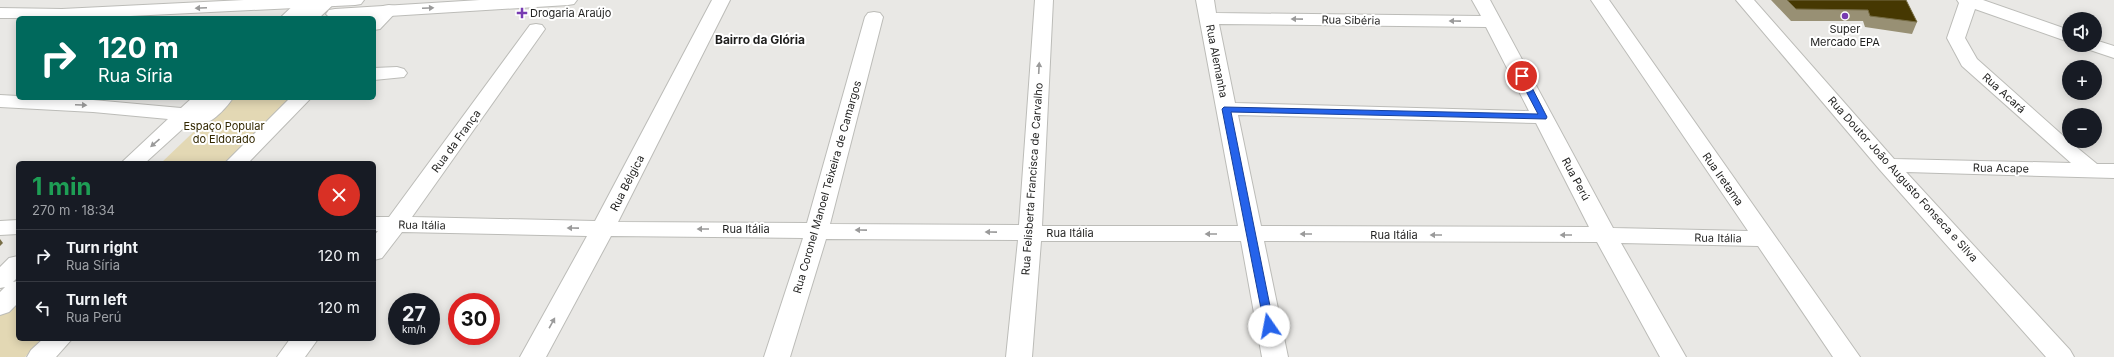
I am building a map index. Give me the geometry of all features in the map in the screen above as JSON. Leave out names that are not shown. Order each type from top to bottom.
[{"type":"street","points":[[292,16],[328,1],[355,0]]},
{"type":"street","points":[[0,13],[62,14],[309,9],[389,10],[568,0]]},
{"type":"street","name":"Rua Felisberta Francisca de Carvalho","points":[[1019,357],[1030,233],[1044,0]]},
{"type":"street","name":"Rua Perú","points":[[1481,0],[1606,236],[1673,357]]},
{"type":"street","name":"Rua Iretama","points":[[1600,0],[1847,357]]},
{"type":"street","name":"Rua Doutor João Augusto Fonseca e Silva","points":[[1745,0],[1888,165],[2062,356]]},
{"type":"street","points":[[1968,0],[2062,34]]},
{"type":"street","name":"Rua Acará","points":[[1968,0],[1956,38],[1969,62],[2091,170]]},
{"type":"street","name":"Rua Bélgica","points":[[533,357],[603,229],[720,3]]},
{"type":"street","name":"Rua Sibéria","points":[[1207,9],[1494,22]]},
{"type":"street","name":"Rua Alemanha","points":[[1207,9],[1275,357]]},
{"type":"street","points":[[376,23],[389,10]]},
{"type":"street","name":"Rua Coronel Manoel Teixeira de Camargos","points":[[777,357],[817,230],[874,17]]},
{"type":"street","points":[[0,26],[16,26]]},
{"type":"street","name":"Rua da França","points":[[376,247],[385,224],[536,29]]},
{"type":"street","points":[[2102,48],[2114,52]]},
{"type":"street","points":[[376,74],[397,73]]},
{"type":"street","points":[[20,100],[186,115]]},
{"type":"street","points":[[134,161],[202,100]]},
{"type":"street","points":[[156,161],[221,100]]},
{"type":"street","points":[[238,161],[299,100]]},
{"type":"street","points":[[1226,109],[1543,117]]},
{"type":"street","name":"Rua Acape","points":[[1888,165],[2114,171]]},
{"type":"street","name":"Rua Itália","points":[[385,224],[603,229],[1606,236],[1765,239]]},
{"type":"street","points":[[0,228],[16,227]]},
{"type":"street","points":[[0,280],[16,266]]},
{"type":"street","points":[[0,306],[16,291]]},
{"type":"street","points":[[40,357],[57,341]]},
{"type":"street","points":[[290,357],[303,341]]},
{"type":"green space","name":"Espaço Popular do Eldorado","points":[[227,100],[290,100],[226,161],[163,161]]},
{"type":"green space","points":[[16,298],[16,341],[41,341],[25,357],[0,357],[0,313]]},
{"type":"building","points":[[1787,0],[1906,0],[1917,22],[1870,16],[1868,10],[1796,9]]},
{"type":"place","name":"Drogaria Araújo","points":[[522,13]]},
{"type":"place","name":"Super Mercado EPA","points":[[1845,16]]},
{"type":"district","name":"Bairro da Glória","points":[[760,40]]},
{"type":"route","points":[[1269,326],[1226,109],[1543,117],[1522,76]]}]
